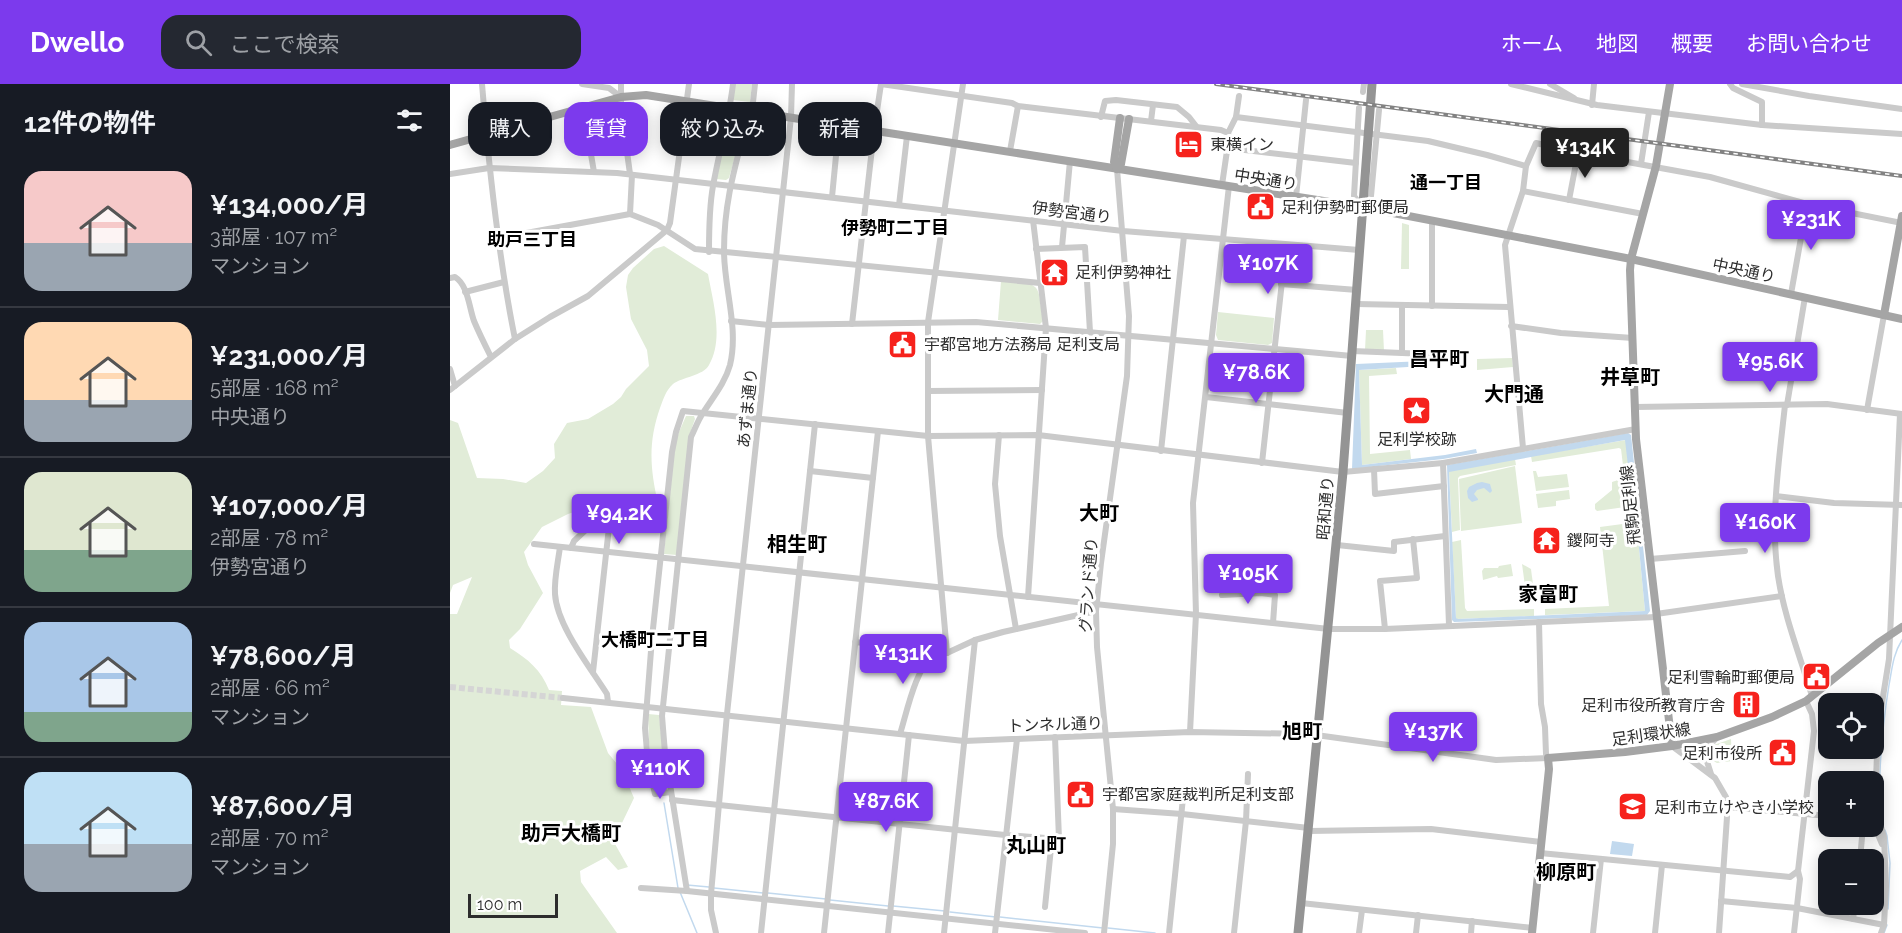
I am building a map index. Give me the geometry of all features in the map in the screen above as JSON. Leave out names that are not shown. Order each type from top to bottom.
[{"type":"highway","name":"昭和通り","points":[[1298,933],[1337,545],[1372,84]]},
{"type":"main road","name":"飛駒足利線","points":[[1671,84],[1656,166],[1631,259],[1636,429],[1672,746]]},
{"type":"main road","name":"中央通り","points":[[604,102],[638,94],[693,102]]},
{"type":"main road","name":"中央通り","points":[[786,116],[798,118]]},
{"type":"main road","points":[[1117,169],[1114,162],[1124,119]]},
{"type":"main road","name":"中央通り","points":[[882,132],[1362,207],[1631,259],[1902,319]]},
{"type":"main road","name":"中央通り","points":[[450,145],[468,140]]},
{"type":"main road","points":[[1884,315],[1892,262],[1902,221]]},
{"type":"main road","name":"足利環状線","points":[[1548,758],[1672,746],[1717,737],[1772,717],[1809,698],[1902,627]]},
{"type":"main road","points":[[1532,930],[1549,769],[1548,758]]},
{"type":"street","points":[[482,84],[483,102]]},
{"type":"street","points":[[582,84],[609,88],[621,97]]},
{"type":"street","points":[[621,84],[631,175],[630,214]]},
{"type":"street","points":[[452,388],[515,339],[588,296],[667,230],[670,224],[689,84]]},
{"type":"street","points":[[731,102],[733,84]]},
{"type":"street","points":[[754,102],[755,84]]},
{"type":"street","name":"あずま通り","points":[[716,933],[711,910],[711,894],[727,714],[769,326],[792,84]]},
{"type":"street","points":[[878,102],[881,84],[1012,103],[1018,106],[1196,126],[1228,133]]},
{"type":"street","points":[[947,652],[928,436],[928,322],[963,84]]},
{"type":"street","points":[[1363,92],[1364,84]]},
{"type":"street","points":[[1511,84],[1592,105],[1762,125],[1902,134]]},
{"type":"street","points":[[1546,93],[1550,84],[1576,101]]},
{"type":"street","points":[[1592,105],[1594,84]]},
{"type":"street","points":[[1730,84],[1733,88],[1762,102],[1762,125]]},
{"type":"street","points":[[1742,84],[1902,109]]},
{"type":"street","points":[[1190,732],[1196,614],[1193,503],[1223,240],[1228,133],[1236,117],[1239,96]]},
{"type":"street","points":[[1101,117],[1103,104],[1108,99],[1177,107],[1196,126]]},
{"type":"street","points":[[1296,197],[1306,100]]},
{"type":"street","points":[[1151,121],[1153,105]]},
{"type":"street","points":[[1010,151],[1018,106]]},
{"type":"street","points":[[1359,108],[1354,196],[1362,207],[1371,196],[1379,110]]},
{"type":"street","points":[[1641,164],[1649,112]]},
{"type":"street","points":[[1236,117],[1428,141],[1526,166]]},
{"type":"street","points":[[899,205],[907,136]]},
{"type":"street","points":[[1523,448],[1505,245],[1522,191],[1526,166],[1536,143],[1710,177],[1807,204],[1902,221]]},
{"type":"street","points":[[1228,148],[1356,163]]},
{"type":"street","points":[[1569,200],[1578,153]]},
{"type":"street","points":[[488,156],[504,282],[515,339]]},
{"type":"street","points":[[591,156],[594,172]]},
{"type":"street","points":[[709,252],[709,211],[719,156]]},
{"type":"street","points":[[686,891],[664,744],[663,708],[691,437],[702,414],[722,383],[729,366],[733,342],[724,254],[729,186],[737,156]]},
{"type":"street","points":[[832,197],[836,156]]},
{"type":"street","points":[[852,324],[871,156]]},
{"type":"street","points":[[1062,247],[1070,161]]},
{"type":"street","name":"伊勢宮通り","points":[[450,174],[489,168],[631,175],[1123,231],[1359,250]]},
{"type":"street","name":"グランド通り","points":[[1104,933],[1113,844],[1113,809],[1097,647],[1096,611],[1127,376],[1129,335],[1129,299],[1117,169]]},
{"type":"street","points":[[1522,191],[1643,214]]},
{"type":"street","points":[[1791,294],[1807,204]]},
{"type":"street","points":[[499,238],[630,214],[667,230],[691,248],[709,252],[1040,282]]},
{"type":"street","points":[[1028,597],[1046,328],[1032,220]]},
{"type":"street","points":[[1432,220],[1432,306]]},
{"type":"street","points":[[1161,451],[1184,236]]},
{"type":"street","points":[[1262,463],[1286,245]]},
{"type":"street","points":[[1036,249],[1085,247],[1090,332]]},
{"type":"street","points":[[1892,262],[1902,264]]},
{"type":"street","points":[[450,278],[458,278],[491,357]]},
{"type":"street","points":[[465,292],[504,282]]},
{"type":"street","points":[[1281,284],[1357,290]]},
{"type":"street","points":[[1794,933],[1800,879],[1798,871],[1803,813],[1814,731],[1809,698],[1782,596],[1777,565],[1776,483],[1804,297]]},
{"type":"street","points":[[1356,304],[1509,307]]},
{"type":"street","points":[[1402,306],[1402,354]]},
{"type":"street","points":[[1867,410],[1884,315]]},
{"type":"street","points":[[731,321],[769,326],[976,321],[1274,349],[1427,354]]},
{"type":"street","points":[[1511,326],[1561,333],[1633,338]]},
{"type":"street","points":[[450,369],[452,388]]},
{"type":"street","points":[[928,391],[1042,390]]},
{"type":"street","points":[[1206,397],[1348,413]]},
{"type":"street","points":[[1635,407],[1827,404],[1901,414],[1899,505],[1891,634],[1878,728],[1875,806],[1884,837],[1886,886],[1884,925],[1881,933]]},
{"type":"street","points":[[671,792],[655,794],[648,763],[646,706],[676,432],[683,411],[928,436],[1038,435],[1343,472],[1443,463],[1636,429]]},
{"type":"street","points":[[761,933],[815,424]]},
{"type":"street","points":[[824,933],[878,431]]},
{"type":"street","points":[[999,435],[995,484],[1000,536],[1016,629]]},
{"type":"street","points":[[1443,463],[1449,626]]},
{"type":"street","points":[[1374,469],[1375,494],[1444,486]]},
{"type":"street","points":[[810,471],[873,478]]},
{"type":"street","points":[[1776,496],[1834,503],[1899,505]]},
{"type":"street","points":[[571,548],[574,542],[610,507],[593,672]]},
{"type":"street","points":[[1337,545],[1394,551],[1394,542],[1445,536]]},
{"type":"street","points":[[1385,629],[1380,581],[1417,578],[1413,539]]},
{"type":"street","points":[[534,544],[1329,629],[1385,629],[1656,616],[1782,596]]},
{"type":"street","points":[[560,547],[554,592],[557,612],[607,694],[608,702]]},
{"type":"street","points":[[1650,559],[1745,551]]},
{"type":"street","points":[[1222,595],[1261,593],[1275,595],[1273,623]]},
{"type":"street","points":[[855,642],[947,652],[975,640],[1096,611]]},
{"type":"street","points":[[1539,622],[1541,704],[1548,758]]},
{"type":"street","points":[[944,933],[975,640]]},
{"type":"street","points":[[900,734],[926,660],[935,652]]},
{"type":"street","name":"トンネル通り","points":[[563,698],[964,741],[1190,732],[1318,735],[1496,760],[1548,758]]},
{"type":"street","points":[[888,933],[909,735]]},
{"type":"street","points":[[672,800],[1059,839],[1055,737]]},
{"type":"street","points":[[1711,775],[1704,752],[1717,737]]},
{"type":"street","points":[[995,933],[1017,739]]},
{"type":"street","points":[[1672,746],[1711,775],[1722,789],[1727,807],[1719,933]]},
{"type":"street","points":[[1234,933],[1246,821],[1248,774]]},
{"type":"street","points":[[1169,933],[1183,798]]},
{"type":"street","points":[[1727,807],[1818,815]]},
{"type":"street","points":[[1113,809],[1182,814],[1309,830],[1431,829],[1541,842]]},
{"type":"street","points":[[1879,837],[1884,849]]},
{"type":"street","points":[[1045,907],[1052,838]]},
{"type":"street","points":[[1540,853],[1790,877],[1798,871]]},
{"type":"street","points":[[1593,933],[1601,859]]},
{"type":"street","points":[[1655,933],[1662,865]]},
{"type":"street","points":[[641,888],[945,918],[1047,931],[1085,933]]},
{"type":"street","points":[[1721,901],[1797,908],[1884,925]]},
{"type":"street","points":[[1301,903],[1472,921],[1532,930]]},
{"type":"street","points":[[1359,933],[1362,910]]},
{"type":"street","points":[[1416,933],[1418,915]]},
{"type":"street","points":[[1853,919],[1854,915]]},
{"type":"street","points":[[1471,933],[1472,921]]},
{"type":"green space","points":[[735,84],[752,84],[750,102],[733,100]]},
{"type":"green space","points":[[721,156],[735,156],[729,178],[716,179]]},
{"type":"green space","points":[[1402,223],[1409,225],[1409,269],[1401,269]]},
{"type":"green space","points":[[664,246],[708,274],[717,332],[713,355],[706,369],[673,384],[660,408],[652,444],[653,479],[658,503],[656,507],[639,499],[617,498],[568,514],[542,527],[524,552],[528,565],[543,593],[520,629],[509,640],[510,648],[533,666],[549,690],[562,691],[561,705],[591,707],[608,753],[622,770],[634,798],[615,844],[628,867],[618,870],[606,857],[580,871],[581,882],[617,933],[450,933],[450,614],[457,614],[472,577],[453,585],[450,593],[450,420],[458,423],[477,478],[526,483],[543,471],[555,458],[554,444],[567,423],[588,419],[613,404],[649,366],[647,350],[631,319],[626,287],[628,275],[633,268],[654,249]]},
{"type":"green space","points":[[1001,281],[1024,283],[1036,288],[1040,298],[1043,321],[1040,324],[998,320]]},
{"type":"green space","points":[[1218,312],[1274,318],[1272,343],[1268,345],[1218,340],[1216,335]]},
{"type":"green space","points":[[1366,330],[1383,330],[1384,351],[1365,350]]},
{"type":"green space","points":[[1512,358],[1513,367],[1477,370],[1477,359]]},
{"type":"green space","points":[[1396,368],[1397,374],[1369,376],[1370,454],[1410,450],[1411,459],[1362,465],[1359,370]]},
{"type":"green space","points":[[686,416],[694,416],[695,419],[689,436],[677,555],[664,554],[675,444]]},
{"type":"green space","points":[[1626,440],[1633,509],[1627,509],[1621,449],[1619,448],[1532,462],[1531,456]]},
{"type":"green space","points":[[1515,459],[1516,465],[1458,478],[1460,530],[1452,532],[1449,471]]},
{"type":"green space","points":[[1515,466],[1522,523],[1461,531],[1459,479]]},
{"type":"green space","points":[[1533,471],[1536,471],[1538,477],[1567,474],[1569,487],[1536,491]]},
{"type":"green space","points":[[1621,479],[1625,507],[1597,511],[1595,504],[1612,490],[1612,482]]},
{"type":"green space","points":[[1569,490],[1570,499],[1556,501],[1556,506],[1538,508],[1536,494]]},
{"type":"green space","points":[[1630,517],[1636,517],[1645,611],[1545,615],[1545,609],[1609,606],[1600,527],[1630,523]]},
{"type":"green space","points":[[1461,540],[1467,611],[1534,609],[1534,616],[1456,618],[1452,542]]},
{"type":"green space","points":[[1511,564],[1513,576],[1498,578],[1497,576],[1483,580],[1484,568],[1498,568]]},
{"type":"green space","points":[[1522,564],[1531,569],[1535,600],[1527,601]]},
{"type":"green space","points":[[648,714],[659,715],[667,790],[656,790],[649,742]]},
{"type":"green space","points":[[1731,739],[1732,761],[1717,763],[1708,758],[1707,754],[1711,746]]},
{"type":"water","points":[[1424,361],[1424,366],[1359,370],[1362,465],[1476,449],[1477,453],[1352,469],[1356,364]]},
{"type":"water","points":[[1628,433],[1631,435],[1650,611],[1647,615],[1454,622],[1452,620],[1447,465]],"holes":[[[1625,440],[1633,509],[1636,517],[1645,611],[1456,618],[1449,472]]]},
{"type":"water","points":[[1477,483],[1490,484],[1492,491],[1490,493],[1484,488],[1477,490],[1474,494],[1478,500],[1472,502],[1468,498],[1467,491],[1469,487]]},
{"type":"water","points":[[1612,841],[1634,844],[1632,856],[1610,854]]},
{"type":"waterway","points":[[1880,771],[1881,748],[1893,662],[1902,640]]},
{"type":"waterway","points":[[664,803],[678,888]]},
{"type":"waterway","points":[[1885,830],[1890,863],[1888,909]]},
{"type":"waterway","points":[[687,885],[709,887]]},
{"type":"waterway","points":[[714,888],[763,893]]},
{"type":"waterway","points":[[680,892],[697,933]]},
{"type":"waterway","points":[[768,893],[826,899]]},
{"type":"waterway","points":[[830,900],[888,906]]},
{"type":"waterway","points":[[893,906],[945,911]]},
{"type":"waterway","points":[[950,912],[996,917]]},
{"type":"waterway","points":[[1000,917],[1103,928]]},
{"type":"waterway","points":[[1884,933],[1887,925]]},
{"type":"waterway","points":[[1108,928],[1155,933]]},
{"type":"tunnel","points":[[450,687],[563,698]]},
{"type":"railway","points":[[1216,84],[1902,176]]},
{"type":"place","name":"東横イン","points":[[1189,144]]},
{"type":"place","name":"足利伊勢町郵便局","points":[[1260,207]]},
{"type":"place","name":"足利伊勢神社","points":[[1054,272]]},
{"type":"place","name":"宇都宮地方法務局 足利支局","points":[[903,344]]},
{"type":"place","name":"足利学校跡","points":[[1417,411]]},
{"type":"place","name":"鑁阿寺","points":[[1546,540]]},
{"type":"place","name":"足利雪輪町郵便局","points":[[1816,677]]},
{"type":"place","name":"足利市役所教育庁舎","points":[[1746,705]]},
{"type":"place","name":"足利市役所","points":[[1783,753]]},
{"type":"place","name":"宇都宮家庭裁判所足利支部","points":[[1081,794]]},
{"type":"place","name":"足利市立けやき小学校","points":[[1633,807]]},
{"type":"district","name":"通一丁目","points":[[1446,183]]},
{"type":"district","name":"伊勢町二丁目","points":[[895,228]]},
{"type":"district","name":"助戸三丁目","points":[[532,240]]},
{"type":"district","name":"昌平町","points":[[1439,359]]},
{"type":"district","name":"井草町","points":[[1630,377]]},
{"type":"district","name":"大門通","points":[[1514,394]]},
{"type":"district","name":"大町","points":[[1099,513]]},
{"type":"district","name":"相生町","points":[[797,544]]},
{"type":"district","name":"家富町","points":[[1548,594]]},
{"type":"district","name":"大橋町二丁目","points":[[655,640]]},
{"type":"district","name":"旭町","points":[[1302,731]]},
{"type":"district","name":"助戸大橋町","points":[[571,833]]},
{"type":"district","name":"丸山町","points":[[1036,845]]},
{"type":"district","name":"柳原町","points":[[1566,872]]}]
